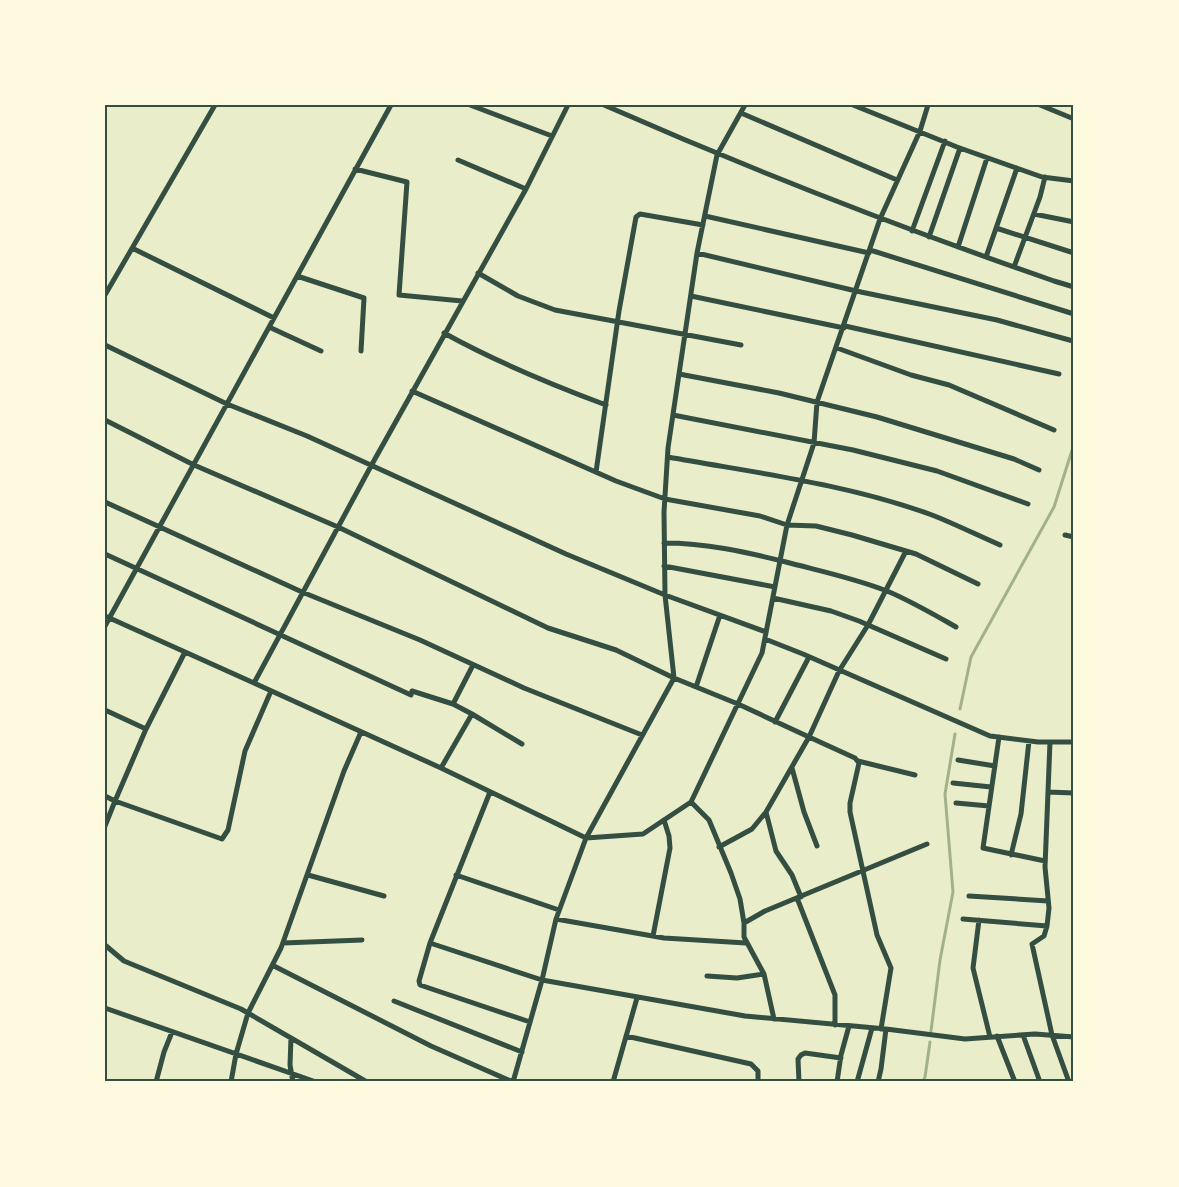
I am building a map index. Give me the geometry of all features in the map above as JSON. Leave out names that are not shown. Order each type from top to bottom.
[{"type":"street","points":[[105,295],[214,105]]},
{"type":"street","points":[[105,627],[107,617],[194,465],[391,105]]},
{"type":"street","points":[[470,105],[552,136]]},
{"type":"street","points":[[254,683],[278,634],[370,466],[526,189],[568,105]]},
{"type":"street","points":[[604,105],[717,155],[880,219],[1074,287]]},
{"type":"street","points":[[274,966],[431,1046],[513,1082],[542,980],[556,919],[586,838],[674,678],[664,566],[665,499],[673,415],[697,253],[717,155],[745,105]]},
{"type":"street","points":[[853,105],[987,158],[1045,177],[1074,181]]},
{"type":"street","points":[[107,617],[441,768],[586,838],[643,834],[691,802],[762,653],[787,525],[814,443],[817,402],[845,327],[880,219],[920,131],[928,105]]},
{"type":"street","points":[[1040,105],[1074,119]]},
{"type":"street","points":[[741,113],[897,180]]},
{"type":"street","points":[[912,231],[945,141]]},
{"type":"street","points":[[929,237],[960,148]]},
{"type":"street","points":[[958,247],[987,158]]},
{"type":"street","points":[[458,160],[526,189]]},
{"type":"street","points":[[986,257],[1017,168]]},
{"type":"street","points":[[355,169],[407,182],[399,295],[462,301]]},
{"type":"street","points":[[1014,267],[1045,177]]},
{"type":"street","points":[[1034,214],[1074,222]]},
{"type":"street","points":[[596,472],[618,322],[637,215],[703,225]]},
{"type":"street","points":[[705,216],[869,251],[1074,314]]},
{"type":"street","points":[[996,228],[1074,253]]},
{"type":"street","points":[[132,248],[274,318]]},
{"type":"street","points":[[697,253],[856,291],[997,320],[1073,341]]},
{"type":"street","points":[[478,273],[518,296],[541,306],[741,345]]},
{"type":"street","points":[[297,276],[364,298],[362,351]]},
{"type":"street","points":[[691,296],[1059,374]]},
{"type":"street","points":[[269,327],[321,351]]},
{"type":"street","points":[[444,333],[515,368],[606,405]]},
{"type":"street","points":[[105,345],[227,404],[307,436],[566,554],[665,596],[766,632]]},
{"type":"street","points":[[837,348],[911,375],[949,385],[1053,430]]},
{"type":"street","points":[[679,375],[817,402],[917,428],[950,441],[1014,459],[1039,470]]},
{"type":"street","points":[[412,391],[596,472],[665,499],[760,516],[787,525],[816,526],[906,551],[978,584]]},
{"type":"street","points":[[673,415],[853,450],[937,471],[1028,504]]},
{"type":"street","points":[[105,420],[194,465],[338,528],[548,628],[616,650],[858,761],[915,775]]},
{"type":"street","points":[[668,457],[802,481],[895,503],[932,515],[1000,545]]},
{"type":"street","points":[[105,502],[302,592],[410,636],[524,688],[642,735]]},
{"type":"street","points":[[1065,535],[1074,537]]},
{"type":"street","points":[[664,543],[718,547],[855,579],[922,607],[956,627]]},
{"type":"street","points":[[719,847],[752,829],[766,812],[809,737],[839,671],[868,625],[906,551]]},
{"type":"street","points":[[105,554],[412,693],[453,704],[522,744]]},
{"type":"street","points":[[664,566],[775,587]]},
{"type":"street","points":[[773,598],[831,611],[946,659]]},
{"type":"street","points":[[696,687],[720,615]]},
{"type":"street","points":[[765,639],[969,729],[999,737],[1029,741],[1074,742]]},
{"type":"street","points":[[105,826],[146,729],[184,652]]},
{"type":"street","points":[[775,722],[809,657]]},
{"type":"street","points":[[453,704],[473,665]]},
{"type":"street","points":[[105,796],[222,839],[228,830],[245,751],[271,691]]},
{"type":"street","points":[[105,710],[146,729]]},
{"type":"street","points":[[441,768],[472,714]]},
{"type":"street","points":[[231,1082],[248,1012],[274,966],[344,771],[361,732]]},
{"type":"street","points":[[999,737],[983,848],[1045,861]]},
{"type":"street","points":[[1011,855],[1021,813],[1029,741]]},
{"type":"street","points":[[1050,742],[1045,861],[1047,926],[1044,936],[1032,944],[1052,1035],[1069,1082]]},
{"type":"street","points":[[958,760],[995,765]]},
{"type":"street","points":[[858,761],[859,771],[849,807],[879,941],[891,968],[878,1082]]},
{"type":"street","points":[[792,768],[804,812],[817,846]]},
{"type":"street","points":[[953,783],[991,787]]},
{"type":"street","points":[[490,792],[430,943],[419,981],[420,984],[530,1022]]},
{"type":"street","points":[[1048,792],[1074,793]]},
{"type":"street","points":[[691,802],[709,820],[737,891],[744,923],[744,937],[764,974],[774,1019]]},
{"type":"street","points":[[956,803],[989,806]]},
{"type":"street","points":[[766,812],[776,851],[792,875],[835,995],[835,1025]]},
{"type":"street","points":[[653,936],[670,848],[669,836],[663,820]]},
{"type":"street","points":[[744,923],[799,897],[927,844]]},
{"type":"street","points":[[308,875],[384,896]]},
{"type":"street","points":[[456,875],[559,910]]},
{"type":"street","points":[[969,896],[1048,901]]},
{"type":"street","points":[[556,919],[653,936],[746,943]]},
{"type":"street","points":[[963,919],[1047,926]]},
{"type":"street","points":[[979,920],[973,968],[993,1036],[1015,1082]]},
{"type":"street","points":[[283,943],[362,940]]},
{"type":"street","points":[[430,943],[542,980],[637,998],[774,1019],[884,1029],[965,1040],[1023,1035],[1074,1037]]},
{"type":"street","points":[[105,945],[124,961],[248,1012],[367,1082]]},
{"type":"street","points":[[707,976],[737,978],[764,974]]},
{"type":"street","points":[[613,1082],[637,998]]},
{"type":"street","points":[[394,1001],[522,1052]]},
{"type":"street","points":[[105,1008],[316,1082]]},
{"type":"street","points":[[837,1082],[849,1026]]},
{"type":"street","points":[[857,1082],[872,1028]]},
{"type":"street","points":[[156,1082],[172,1032]]},
{"type":"street","points":[[1023,1035],[1040,1082]]},
{"type":"street","points":[[626,1036],[751,1064],[758,1071],[758,1082]]},
{"type":"street","points":[[291,1038],[293,1082]]},
{"type":"street","points":[[799,1082],[798,1059],[801,1054],[841,1058]]},
{"type":"waterway","points":[[960,709],[971,657],[1054,507],[1074,444]]},
{"type":"waterway","points":[[931,1031],[940,960],[953,892],[945,794],[955,734]]},
{"type":"waterway","points":[[923,1082],[930,1042]]}]
